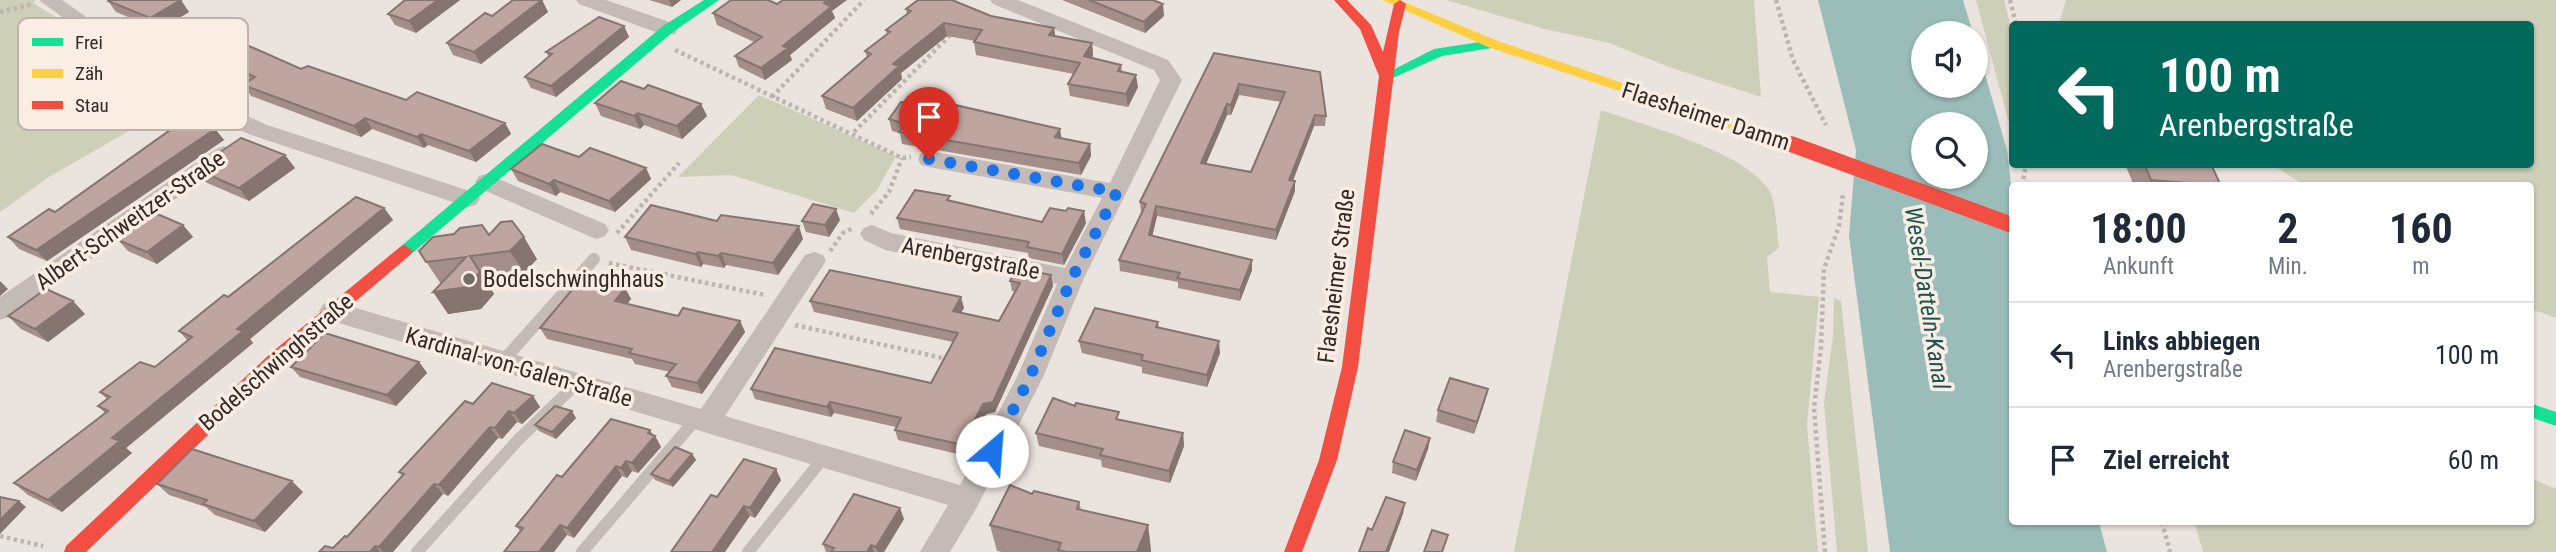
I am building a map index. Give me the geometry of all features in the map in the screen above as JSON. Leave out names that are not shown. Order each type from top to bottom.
[{"type":"main road","name":"Bodelschwinghstraße","points":[[73,552],[221,408],[332,311],[661,34],[713,0]]},
{"type":"main road","points":[[1340,0],[1366,28],[1386,77],[1439,52],[1493,44]]},
{"type":"main road","name":"Flaesheimer Straße","points":[[1293,552],[1325,481],[1339,425],[1363,277],[1397,1]]},
{"type":"main road","name":"Flaesheimer Damm","points":[[1397,1],[1433,21],[1493,44],[1791,144],[2009,224]]},
{"type":"main road","points":[[2534,411],[2556,419]]},
{"type":"street","points":[[586,0],[661,34]]},
{"type":"street","name":"Arenbergstraße","points":[[967,499],[1030,377],[1072,278],[1171,80],[1161,65],[1000,0]]},
{"type":"street","points":[[42,1],[68,18]]},
{"type":"street","points":[[248,125],[468,199]]},
{"type":"street","name":"Albert-Schweitzer-Straße","points":[[0,310],[259,130]]},
{"type":"street","points":[[929,159],[1117,192]]},
{"type":"street","points":[[487,182],[597,230]]},
{"type":"street","name":"Arenbergstraße","points":[[872,234],[885,241],[1072,278]]},
{"type":"street","points":[[701,420],[814,261]]},
{"type":"street","name":"Kardinal-von-Galen-Straße","points":[[332,311],[967,499]]},
{"type":"street","points":[[934,552],[967,499]]},
{"type":"lane","points":[[502,363],[594,259]]},
{"type":"lane","points":[[417,552],[518,440],[576,384]]},
{"type":"lane","points":[[582,552],[701,420]]},
{"type":"lane","points":[[748,552],[824,457]]},
{"type":"path","points":[[772,97],[864,0]]},
{"type":"path","points":[[1776,0],[1793,60],[1831,135]]},
{"type":"path","points":[[0,12],[42,1]]},
{"type":"path","points":[[2012,2],[2015,21]]},
{"type":"path","points":[[854,132],[954,30]]},
{"type":"path","points":[[661,34],[772,97],[854,132],[902,158],[929,159]]},
{"type":"path","points":[[679,163],[594,259],[948,359]]},
{"type":"path","points":[[1825,552],[1814,408],[1821,347],[1824,269],[1839,226],[1844,188]]},
{"type":"path","points":[[2163,525],[2170,552]]},
{"type":"path","points":[[0,536],[52,548]]},
{"type":"green space","points":[[0,0],[36,0],[33,3],[57,18],[18,18],[18,130],[131,130],[49,177],[0,212]]},
{"type":"green space","points":[[1446,0],[1754,0],[1761,97],[1669,67],[1609,43],[1545,29]]},
{"type":"green space","points":[[1976,0],[2004,0],[2009,21],[2009,123],[1988,45],[1988,21],[1982,21]]},
{"type":"green space","points":[[2066,0],[2556,0],[2556,318],[2534,310],[2534,182],[2299,182],[2278,168],[2534,168],[2534,21],[2060,21]]},
{"type":"green space","points":[[759,95],[896,156],[877,190],[854,213],[731,175],[678,177]]},
{"type":"green space","points":[[1601,110],[1716,152],[1738,163],[1769,190],[1775,209],[1779,248],[1767,257],[1770,292],[1819,297],[1807,425],[1818,552],[1514,552]]},
{"type":"green space","points":[[1834,298],[1841,301],[1868,552],[1837,552],[1824,403],[1833,336]]},
{"type":"green space","points":[[2534,479],[2556,489],[2556,552],[2203,552],[2195,525],[2534,525]]},
{"type":"water","name":"Wesel-Datteln-Kanal","points":[[1818,0],[1963,0],[1969,21],[1911,21],[1911,98],[1988,98],[1988,84],[2007,150],[2011,182],[2009,525],[2100,525],[2107,552],[1890,552],[1849,236],[1856,150]]},
{"type":"building","points":[[109,0],[181,0],[150,18]]},
{"type":"building","points":[[405,0],[438,0],[409,21],[388,14]]},
{"type":"building","points":[[513,0],[542,0],[474,52],[447,43],[485,13],[492,16]]},
{"type":"building","points":[[731,0],[768,0],[777,4],[783,0],[828,0],[824,3],[831,7],[783,46],[788,48],[761,68],[735,56],[762,37],[713,13]]},
{"type":"building","points":[[918,0],[952,0],[991,16],[1054,28],[1049,35],[1092,43],[1084,56],[1121,65],[1118,71],[1136,75],[1126,94],[1068,84],[1080,63],[974,42],[982,30],[944,23],[893,64],[899,66],[853,108],[822,96],[871,54],[865,51],[890,32],[886,30],[911,11],[906,9]]},
{"type":"building","points":[[1089,0],[1153,0],[1163,4],[1144,22]]},
{"type":"building","points":[[599,17],[624,26],[551,86],[525,77],[552,54],[546,52]]},
{"type":"building","points":[[248,46],[301,69],[308,66],[406,100],[417,92],[505,123],[469,151],[421,134],[417,137],[365,118],[354,126],[248,87],[248,82],[255,77],[248,74]]},
{"type":"building","points":[[1214,53],[1320,72],[1326,116],[1315,115],[1289,180],[1295,181],[1276,230],[1156,206],[1149,235],[1252,260],[1240,290],[1177,278],[1180,273],[1119,260],[1146,204],[1140,202]],"holes":[[[1239,84],[1285,92],[1251,172],[1201,163],[1227,104],[1231,105]]]},
{"type":"building","points":[[621,81],[644,89],[648,85],[701,104],[677,126],[595,103]]},
{"type":"building","points":[[901,102],[952,110],[955,105],[1060,129],[1055,137],[1090,144],[1079,163],[899,132],[905,124],[889,119]]},
{"type":"building","points":[[170,130],[214,130],[36,250],[8,237],[49,209],[55,212]]},
{"type":"building","points":[[241,138],[285,155],[239,188],[195,169]]},
{"type":"building","points":[[542,144],[579,157],[590,148],[646,168],[609,201],[554,180],[549,184],[511,169]]},
{"type":"building","points":[[2146,168],[2213,168],[2219,182],[2174,182],[2151,180]]},
{"type":"building","points":[[915,190],[950,196],[947,200],[1042,222],[1050,208],[1084,211],[1062,254],[1027,247],[1029,242],[897,218]]},
{"type":"building","points":[[356,197],[384,208],[237,329],[243,331],[112,438],[120,441],[48,500],[14,483],[108,411],[98,406],[110,397],[100,392],[140,362],[155,367],[192,337],[179,331],[224,295],[228,297]]},
{"type":"building","points":[[813,204],[836,209],[825,225],[802,221]]},
{"type":"building","points":[[651,205],[717,221],[721,215],[799,226],[773,263],[721,253],[718,256],[698,252],[695,254],[625,237]]},
{"type":"building","points":[[155,213],[183,225],[147,252],[118,240]]},
{"type":"building","points":[[512,221],[524,237],[510,251],[470,256],[480,272],[467,287],[433,292],[466,257],[426,262],[419,251],[433,237],[454,234],[460,228],[482,225],[489,235],[501,222]]},
{"type":"building","points":[[1016,268],[1051,275],[993,402],[983,404],[966,437],[963,437],[959,444],[895,430],[901,418],[830,402],[827,407],[751,389],[775,348],[931,383],[958,333],[810,301],[830,270],[961,297],[953,311],[999,321],[1020,283],[1010,281]]},
{"type":"building","points":[[581,279],[625,288],[615,301],[678,316],[683,308],[740,321],[697,383],[666,376],[676,364],[629,353],[632,349],[540,328]]},
{"type":"building","points":[[46,289],[73,301],[35,329],[8,316]]},
{"type":"building","points":[[1095,308],[1158,322],[1156,327],[1219,341],[1207,375],[1141,360],[1143,355],[1079,341]]},
{"type":"building","points":[[325,333],[419,362],[387,395],[291,367]]},
{"type":"building","points":[[1450,378],[1488,389],[1477,422],[1438,410]]},
{"type":"building","points":[[492,383],[533,396],[514,413],[509,411],[495,428],[490,427],[439,485],[434,484],[379,547],[375,546],[370,552],[319,552],[325,546],[333,548],[347,537],[404,474],[399,472],[465,401],[473,404]]},
{"type":"building","points":[[1053,398],[1075,406],[1076,403],[1119,412],[1116,419],[1183,433],[1169,471],[1100,455],[1103,449],[1036,433]]},
{"type":"building","points":[[555,406],[572,411],[552,432],[535,425]]},
{"type":"building","points":[[611,419],[650,430],[648,433],[655,436],[632,463],[626,461],[621,468],[616,466],[567,528],[560,525],[539,552],[504,552],[523,528],[516,526],[557,475],[562,477]]},
{"type":"building","points":[[1405,430],[1430,438],[1417,470],[1393,462]]},
{"type":"building","points":[[675,447],[692,454],[669,481],[651,474]]},
{"type":"building","points":[[192,449],[292,481],[254,521],[203,504],[207,500],[157,484]]},
{"type":"building","points":[[744,459],[776,469],[750,508],[744,506],[712,552],[671,552],[711,495],[717,497]]},
{"type":"building","points":[[1010,485],[1032,494],[1034,491],[1079,502],[1077,509],[1148,525],[1137,552],[1058,550],[1061,543],[990,525]]},
{"type":"building","points":[[854,494],[900,508],[876,547],[871,545],[867,552],[831,552],[834,548],[823,544]]},
{"type":"building","points":[[0,497],[19,501],[0,520]]},
{"type":"building","points":[[1386,497],[1405,503],[1386,552],[1359,552],[1368,528],[1372,530]]},
{"type":"building","points":[[1432,530],[1448,535],[1442,552],[1424,552]]},
{"type":"traffic: fast","points":[[405,251],[668,29],[713,0]]},
{"type":"traffic: fast","points":[[1386,77],[1439,52],[1493,44]]},
{"type":"traffic: fast","points":[[2534,411],[2556,419]]},
{"type":"traffic: slow","points":[[1388,0],[1493,44],[1791,144]]},
{"type":"traffic: jam","points":[[1340,0],[1366,28],[1385,74]]},
{"type":"traffic: jam","points":[[1293,552],[1313,506],[1328,460],[1350,367],[1392,32],[1400,4]]},
{"type":"traffic: jam","points":[[1791,144],[2009,224]]},
{"type":"traffic: jam","points":[[73,552],[277,358],[405,251]]},
{"type":"place","name":"Bodelschwinghhaus","points":[[469,279]]},
{"type":"route","points":[[929,159],[1117,192],[1072,278],[1030,377],[992,451]]}]
